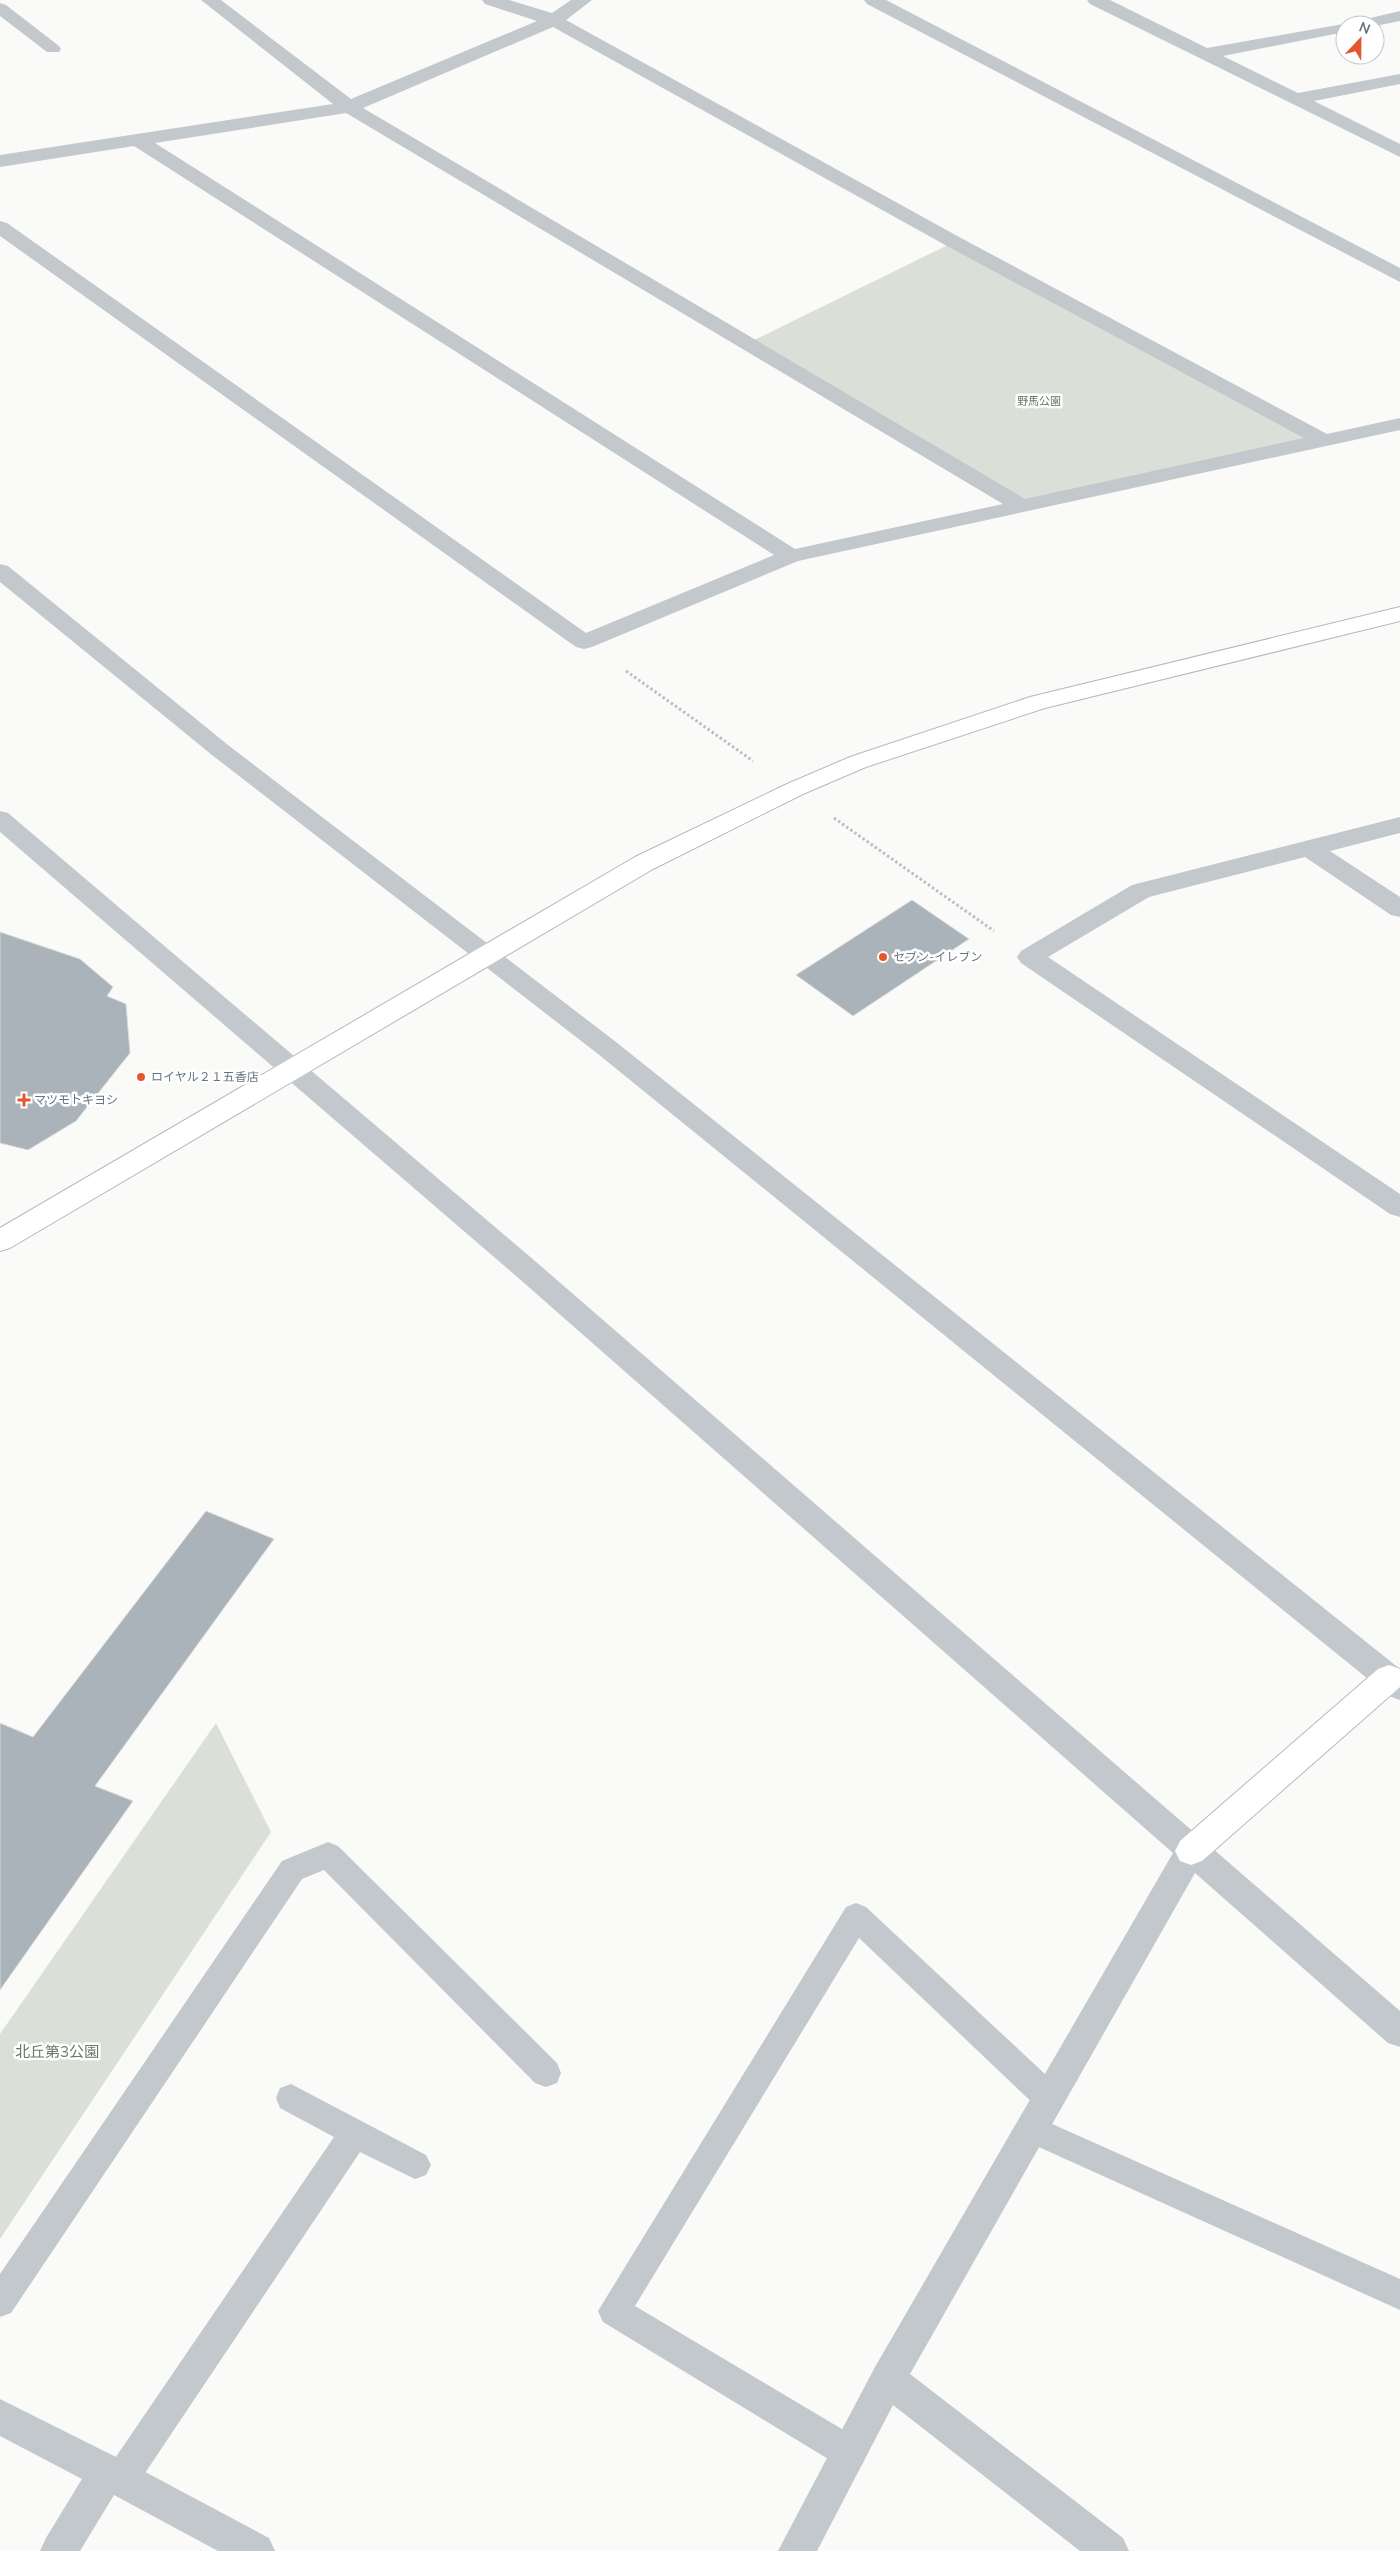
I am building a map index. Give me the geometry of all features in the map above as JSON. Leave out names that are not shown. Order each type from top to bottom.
[{"type":"street","points":[[210,0],[349,107],[1022,506]]},
{"type":"street","points":[[491,0],[554,20],[954,242],[1323,440]]},
{"type":"street","points":[[0,161],[349,107],[554,20],[583,0]]},
{"type":"street","points":[[873,0],[1400,276]]},
{"type":"street","points":[[1096,0],[1400,151]]},
{"type":"street","points":[[1385,19],[1400,16]]},
{"type":"street","points":[[1205,54],[1335,29]]},
{"type":"street","points":[[1298,99],[1400,79]]},
{"type":"street","points":[[138,140],[791,556]]},
{"type":"street","points":[[0,227],[584,642],[791,556],[1400,424]]},
{"type":"street","points":[[0,571],[220,750],[614,1054],[1396,1678],[1190,1851],[1050,2099],[888,2379],[797,2551]]},
{"type":"street","points":[[0,1242],[292,1068],[644,863],[795,789],[858,762],[1038,702],[1400,614]]},
{"type":"street","points":[[0,819],[510,1255],[1190,1851],[1400,2032]]},
{"type":"street","points":[[1400,825],[1141,891],[1030,957],[1400,1207]]},
{"type":"street","points":[[1310,848],[1400,908]]},
{"type":"street","points":[[888,2379],[1110,2551]]},
{"type":"street","points":[[0,2418],[256,2551]]},
{"type":"street","points":[[59,2551],[114,2476]]},
{"type":"lane","points":[[0,8],[53,49]]},
{"type":"lane","points":[[0,2302],[292,1870],[328,1855],[546,2073]]},
{"type":"lane","points":[[850,2453],[614,2311],[856,1916],[1050,2099]]},
{"type":"lane","points":[[291,2098],[415,2166]]},
{"type":"lane","points":[[1032,2129],[1400,2295]]},
{"type":"lane","points":[[114,2476],[355,2133]]},
{"type":"path","points":[[584,642],[753,761]]},
{"type":"path","points":[[830,815],[1030,957]]},
{"type":"green space","name":"野馬公園","points":[[954,242],[1323,440],[1022,506],[748,343]]},
{"type":"green space","name":"北丘第3公園","points":[[216,1723],[271,1832],[0,2239],[0,2034]]},
{"type":"building","name":"セブン-イレブン","points":[[912,900],[969,939],[853,1016],[796,975]]},
{"type":"building","points":[[0,932],[80,959],[113,987],[107,996],[126,1004],[130,1053],[76,1121],[28,1150],[0,1143]]},
{"type":"building","points":[[206,1511],[274,1539],[95,1786],[133,1801],[0,1990],[0,1723],[33,1737]]},
{"type":"place","name":"セブン-イレブン","points":[[883,957]]},
{"type":"place","name":"ロイヤル２１五香店","points":[[141,1077]]},
{"type":"place","name":"マツモトキヨシ","points":[[24,1100]]}]
